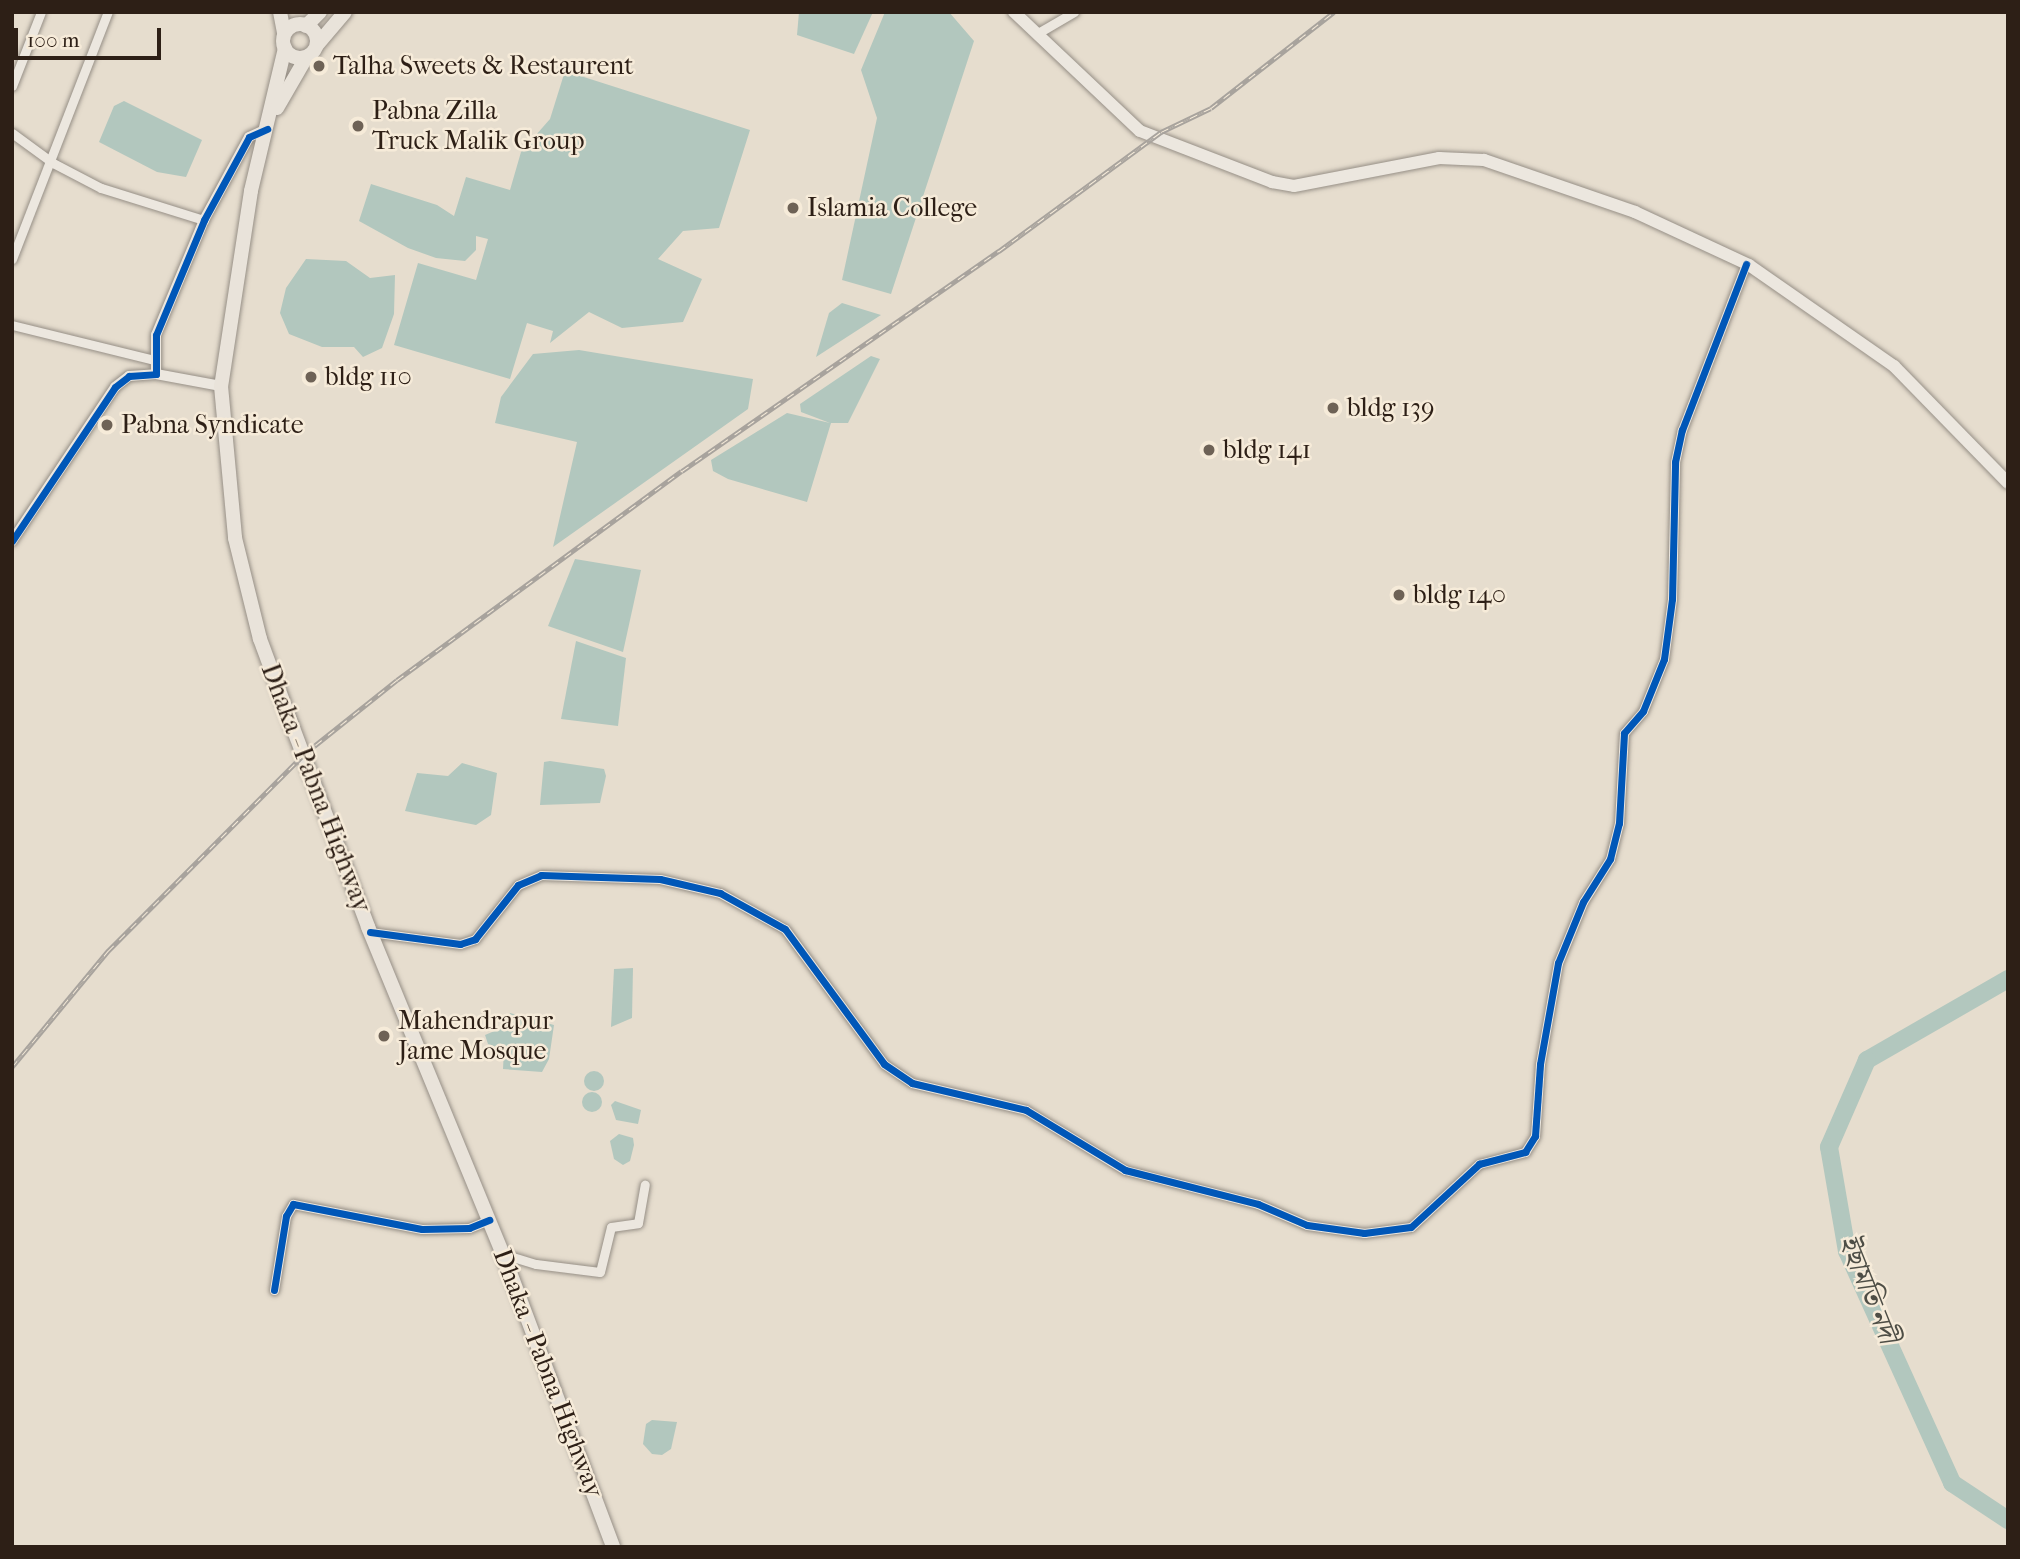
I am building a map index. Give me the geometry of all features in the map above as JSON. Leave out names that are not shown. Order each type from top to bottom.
[{"type":"highway","points":[[280,12],[285,48],[290,55],[306,58],[345,12]]},
{"type":"highway","points":[[284,33],[301,20],[320,12]]},
{"type":"highway","points":[[301,20],[315,33],[317,45]]},
{"type":"highway","name":"Dhaka - Pabna Highway","points":[[285,48],[242,237],[221,386],[235,538],[260,639],[370,932],[503,1254],[613,1547]]},
{"type":"highway","name":"Dhaka - Pabna Highway","points":[[269,123],[306,58]]},
{"type":"main road","points":[[1014,12],[1140,131],[1272,182],[1294,186],[1439,158],[1483,160],[1635,212],[1746,264],[1894,366],[2008,483]]},
{"type":"street","points":[[12,86],[41,12]]},
{"type":"street","points":[[12,259],[53,163],[108,12]]},
{"type":"street","points":[[1038,33],[1074,12]]},
{"type":"street","points":[[156,374],[156,335],[204,220],[249,136],[269,123]]},
{"type":"street","points":[[12,133],[53,163],[101,188],[204,220]]},
{"type":"street","points":[[370,932],[460,944],[475,939],[518,885],[541,875],[660,879],[720,893],[785,929],[884,1064],[912,1083],[1026,1110],[1125,1170],[1258,1204],[1307,1225],[1364,1233],[1411,1227],[1479,1164],[1525,1152],[1531,1146],[1558,963],[1583,902],[1610,859],[1619,823],[1624,733],[1643,711],[1664,659],[1672,599],[1675,462],[1682,430],[1746,264]]},
{"type":"street","points":[[12,325],[155,360]]},
{"type":"street","points":[[12,541],[114,387],[129,376],[156,374],[221,386]]},
{"type":"street","points":[[503,1254],[536,1264],[600,1272],[611,1227],[638,1223],[645,1185]]},
{"type":"street","points":[[274,1290],[287,1211],[297,1202],[422,1229],[469,1228],[489,1220]]},
{"type":"shaded area","points":[[799,12],[873,12],[854,54],[797,35]]},
{"type":"shaded area","points":[[885,12],[949,12],[974,41],[891,294],[842,280],[877,118],[861,70]]},
{"type":"shaded area","points":[[565,71],[750,130],[719,228],[683,231],[658,259],[702,279],[683,322],[622,328],[589,312],[550,343],[553,331],[527,323],[510,379],[394,345],[418,263],[476,280],[488,239],[476,236],[476,250],[465,261],[436,258],[408,248],[359,221],[371,184],[437,205],[454,216],[466,177],[510,190],[521,152],[550,119]]},
{"type":"shaded area","points":[[124,101],[202,140],[186,177],[157,172],[99,142],[114,106]]},
{"type":"shaded area","points":[[306,259],[346,261],[370,278],[395,275],[394,314],[382,348],[363,357],[354,347],[322,347],[289,334],[280,313],[286,288]]},
{"type":"shaded area","points":[[842,303],[881,315],[816,357],[829,313]]},
{"type":"shaded area","points":[[579,350],[753,379],[748,409],[553,547],[577,442],[495,423],[501,397],[533,354]]},
{"type":"shaded area","points":[[871,356],[880,359],[848,423],[831,423],[807,502],[728,479],[713,471],[711,460],[787,413],[830,423],[801,412],[800,404]]},
{"type":"shaded area","points":[[575,559],[641,570],[623,652],[548,626]]},
{"type":"shaded area","points":[[576,641],[626,658],[618,726],[561,719]]},
{"type":"shaded area","points":[[544,762],[604,769],[606,776],[600,803],[540,805]]},
{"type":"shaded area","points":[[462,763],[497,773],[491,815],[476,825],[405,811],[417,773],[448,776]]},
{"type":"shaded area","points":[[633,968],[632,1018],[611,1027],[614,969]]},
{"type":"shaded area","points":[[510,1013],[554,1025],[549,1059],[542,1072],[503,1069],[504,1050],[488,1044],[485,1035],[504,1027]]},
{"type":"shaded area","points":[[594,1071],[601,1074],[604,1081],[601,1088],[594,1091],[587,1088],[584,1081],[587,1074]]},
{"type":"shaded area","points":[[592,1092],[599,1095],[602,1102],[599,1109],[592,1112],[585,1109],[582,1102],[585,1095]]},
{"type":"shaded area","points":[[615,1101],[641,1110],[638,1124],[616,1120],[611,1105]]},
{"type":"shaded area","points":[[619,1134],[633,1138],[634,1145],[630,1161],[623,1165],[614,1159],[610,1141]]},
{"type":"shaded area","points":[[652,1420],[677,1422],[671,1449],[662,1455],[652,1454],[643,1444],[646,1424]]},
{"type":"waterway","name":"ইছামতি নদী","points":[[2008,979],[1867,1060],[1829,1147],[1847,1251],[1952,1483],[2008,1520]]},
{"type":"railway","points":[[12,1067],[108,951],[303,755],[397,680],[682,471],[999,251],[1161,132],[1211,108],[1334,12]]},
{"type":"cycle path","points":[[12,541],[115,387],[129,376],[156,374],[156,335],[204,220],[249,137],[267,129]]},
{"type":"cycle path","points":[[370,932],[460,944],[475,939],[518,885],[541,875],[660,879],[720,893],[785,929],[884,1064],[912,1083],[1026,1110],[1125,1170],[1258,1204],[1307,1225],[1364,1233],[1411,1227],[1479,1164],[1525,1152],[1535,1136],[1540,1064],[1558,963],[1583,902],[1610,859],[1619,823],[1624,733],[1643,711],[1664,659],[1672,599],[1675,462],[1682,430],[1746,264]]},
{"type":"cycle path","points":[[274,1290],[286,1216],[293,1204],[422,1229],[469,1228],[489,1220]]},
{"type":"place","name":"Talha Sweets & Restaurent","points":[[319,66]]},
{"type":"place","name":"Pabna Zilla Truck Malik Group","points":[[358,126]]},
{"type":"place","name":"Islamia College","points":[[793,208]]},
{"type":"place","name":"bldg 110","points":[[311,377]]},
{"type":"place","name":"bldg 139","points":[[1333,408]]},
{"type":"place","name":"Pabna Syndicate","points":[[107,425]]},
{"type":"place","name":"bldg 141","points":[[1209,450]]},
{"type":"place","name":"bldg 140","points":[[1399,595]]},
{"type":"place","name":"Mahendrapur Jame Mosque","points":[[384,1036]]}]
